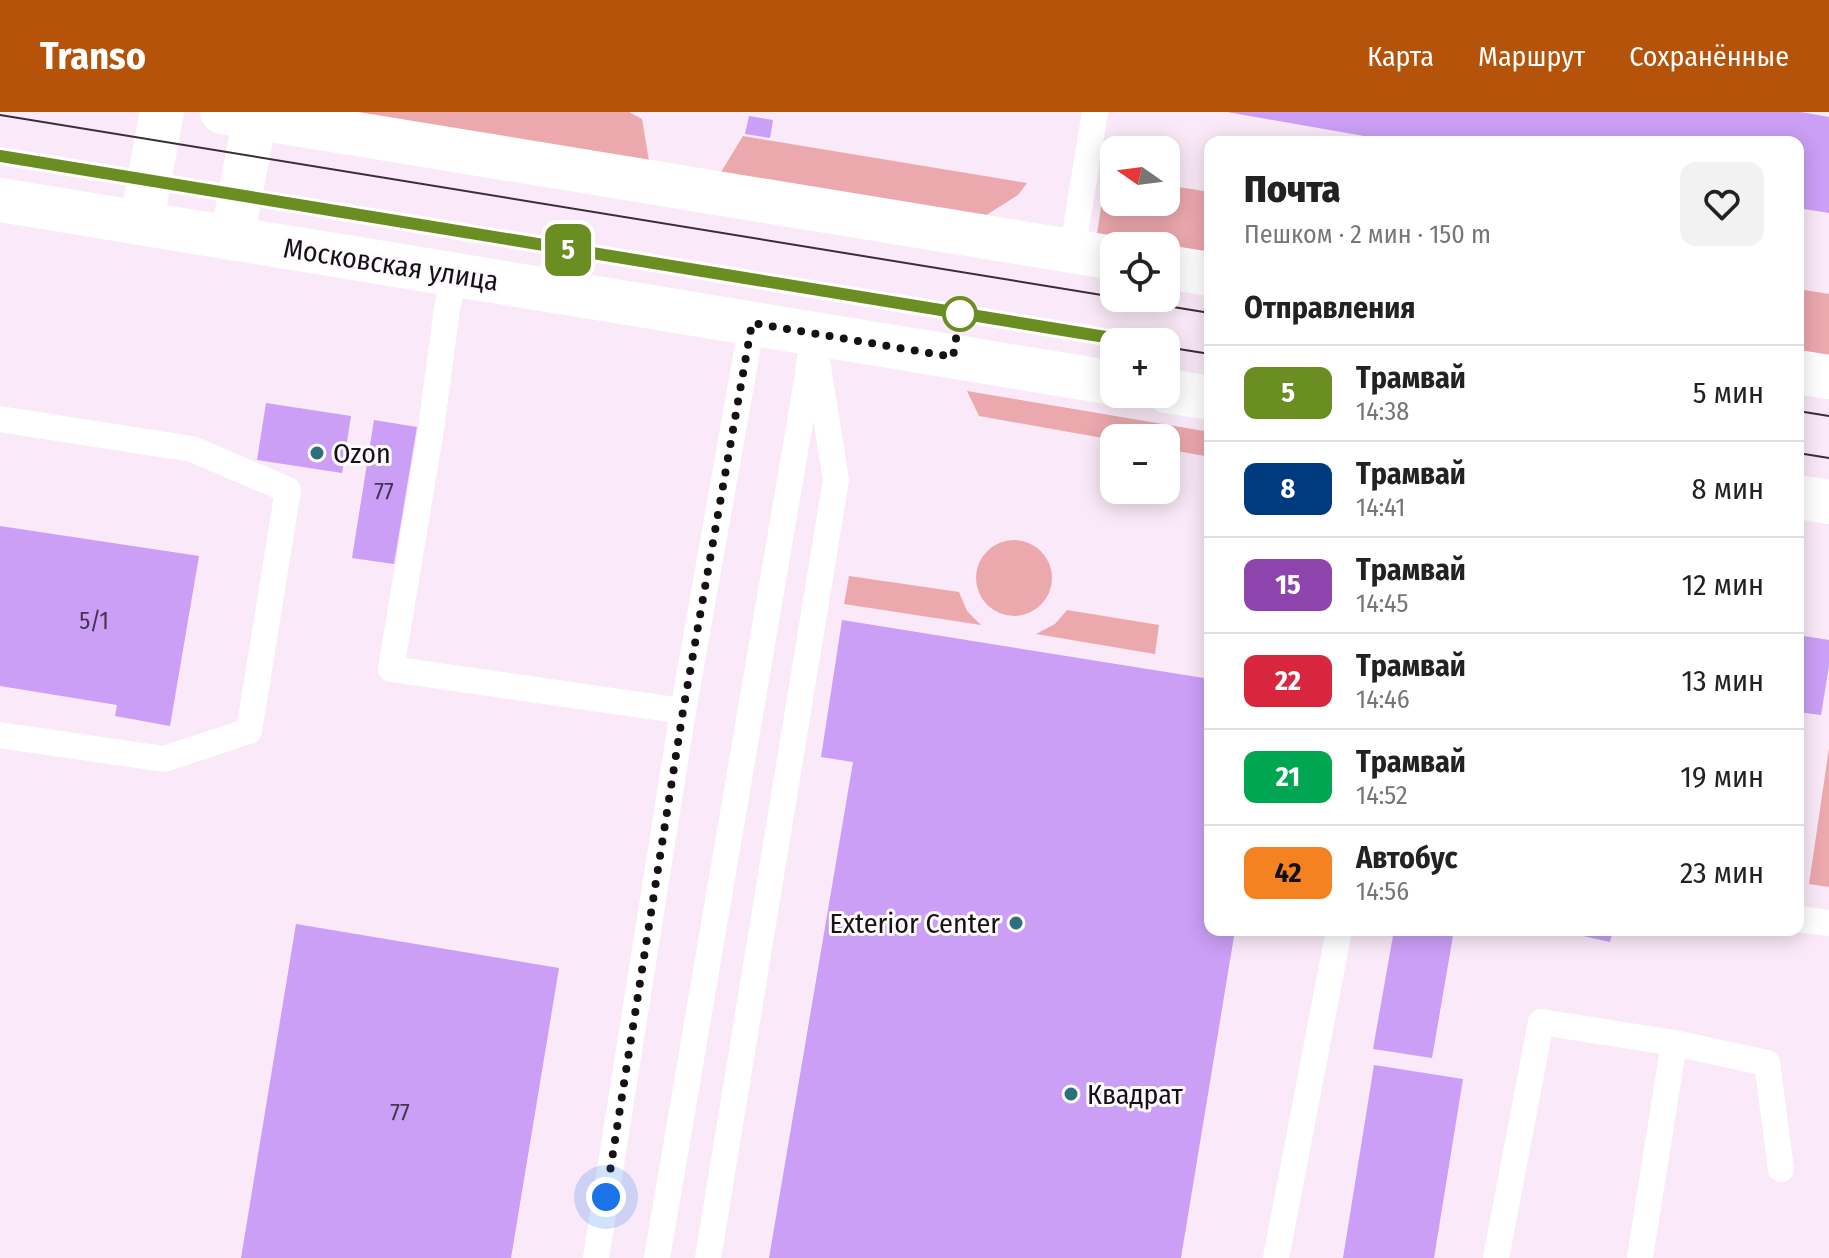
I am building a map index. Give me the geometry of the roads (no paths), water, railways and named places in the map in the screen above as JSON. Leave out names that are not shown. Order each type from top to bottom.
[{"type":"street","points":[[141,223],[162,112]]},
{"type":"street","points":[[232,238],[238,115],[1100,256]]},
{"type":"street","name":"Московская улица","points":[[0,200],[1100,381]]},
{"type":"street","points":[[1180,269],[1204,273]]},
{"type":"street","points":[[1804,373],[1829,377]]},
{"type":"street","points":[[1180,393],[1204,397]]},
{"type":"street","points":[[1804,498],[1829,502]]},
{"type":"lane","points":[[1072,252],[1095,112]]},
{"type":"lane","points":[[455,274],[447,308],[431,429],[391,669],[683,711]]},
{"type":"lane","points":[[596,1258],[683,711],[752,323]]},
{"type":"lane","points":[[657,1258],[813,334]]},
{"type":"lane","points":[[708,1258],[836,480],[813,334]]},
{"type":"lane","points":[[0,419],[192,449],[288,490],[249,731],[164,759],[0,735]]},
{"type":"lane","points":[[1804,920],[1829,923]]},
{"type":"lane","points":[[1276,1258],[1338,936]]},
{"type":"lane","points":[[1496,1258],[1541,1022],[1674,1043],[1767,1063],[1781,1169]]},
{"type":"lane","points":[[1640,1257],[1674,1043]]},
{"type":"tram line","points":[[0,115],[1100,295]]},
{"type":"tram line","points":[[0,156],[1100,336]]},
{"type":"tram line","name":"5","points":[[0,156],[1100,336]]},
{"type":"tram line","points":[[1180,308],[1204,312]]},
{"type":"tram line","points":[[1180,349],[1204,353]]},
{"type":"tram line","points":[[1804,412],[1829,416]]},
{"type":"tram line","points":[[1804,454],[1829,458]]},
{"type":"place","name":"Ozon","points":[[317,453]]},
{"type":"place","name":"Exterior Center","points":[[1016,923]]},
{"type":"place","name":"Квадрат","points":[[1071,1094]]}]
